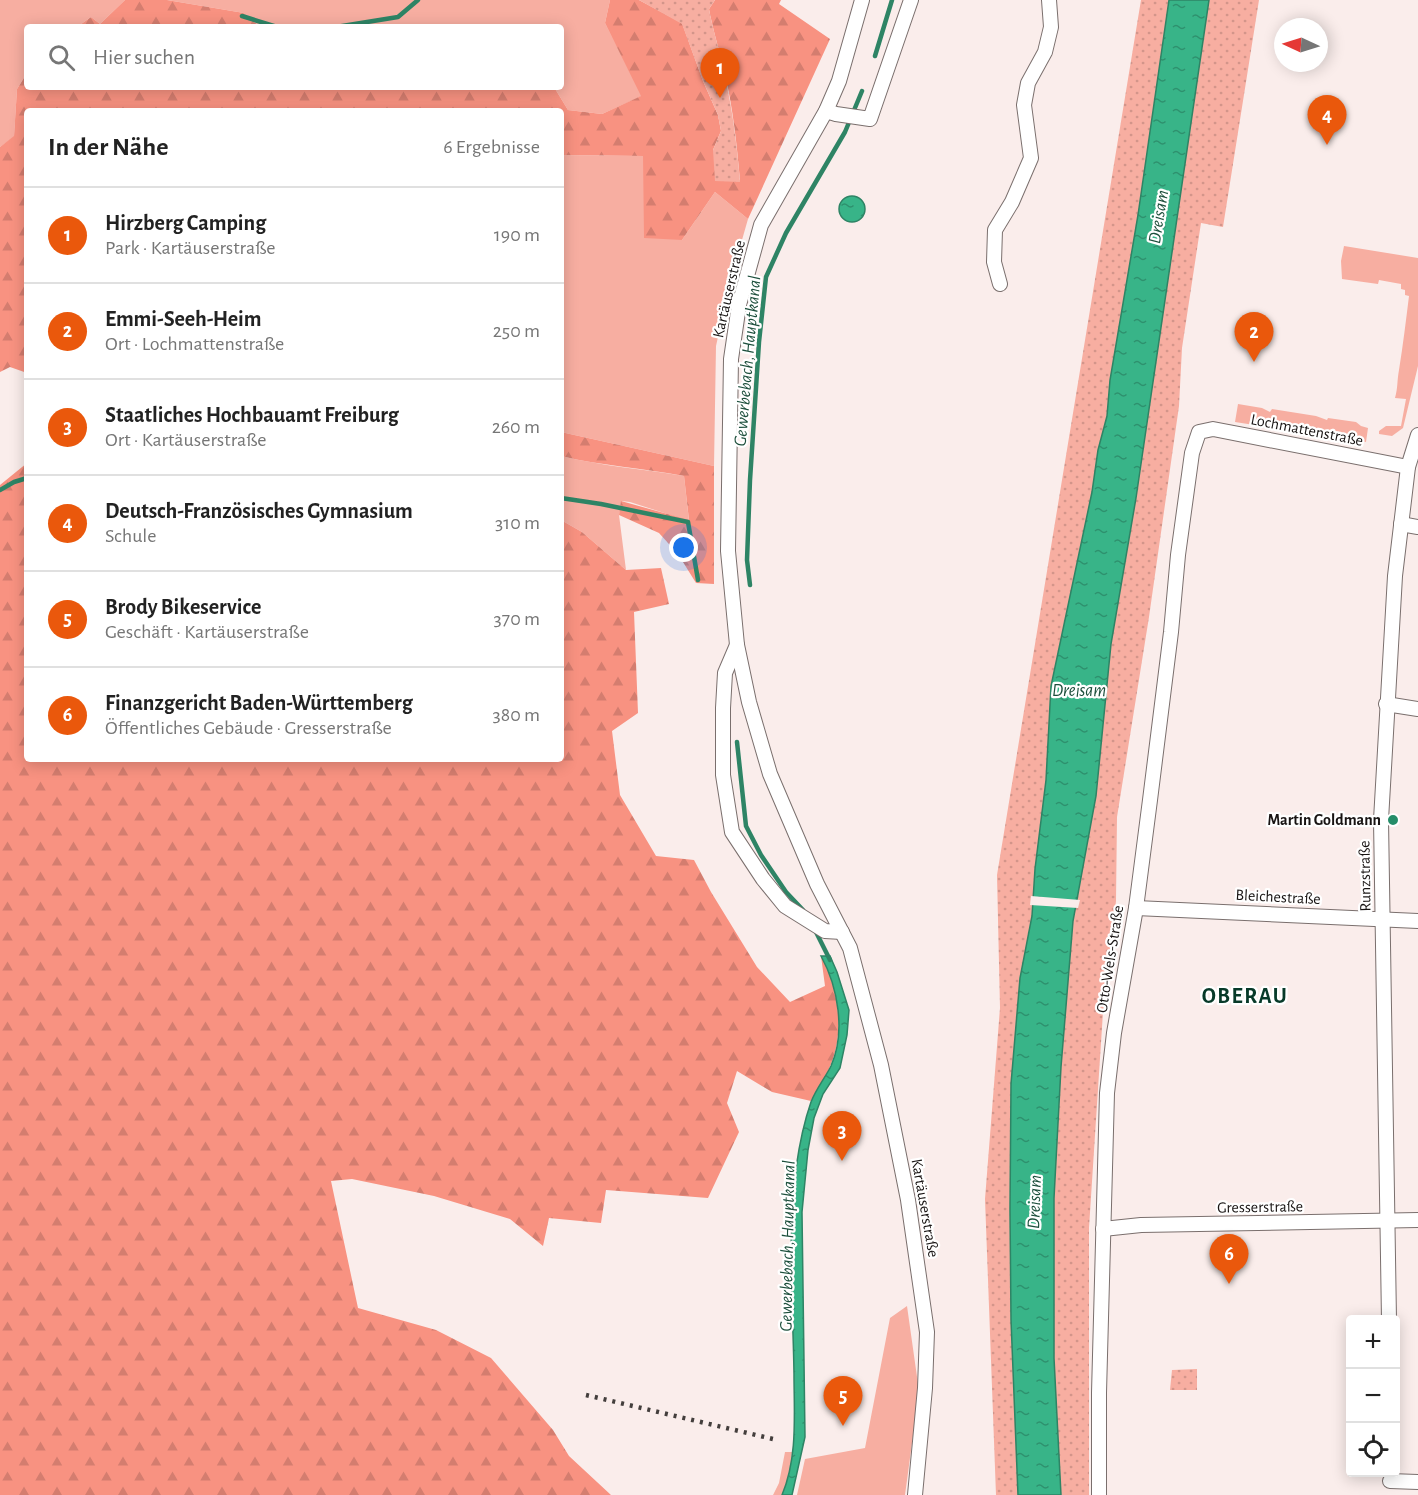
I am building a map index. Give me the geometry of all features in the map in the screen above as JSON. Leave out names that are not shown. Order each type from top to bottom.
[{"type":"street","name":"Kartäuserstraße","points":[[862,0],[831,112],[761,225],[739,305],[731,359],[728,551],[736,645],[748,702],[770,774],[817,884],[850,948],[881,1065],[908,1200],[927,1332],[925,1388],[915,1495]]},
{"type":"street","points":[[831,112],[870,119],[911,0]]},
{"type":"street","points":[[1000,284],[994,262],[995,230],[1012,202],[1031,158],[1024,105],[1028,83],[1045,52],[1051,27],[1049,0]]},
{"type":"street","name":"Lochmattenstraße","points":[[1199,432],[1213,429],[1408,467]]},
{"type":"street","name":"Otto-Wels-Straße","points":[[1099,1495],[1098,1435],[1109,1075],[1136,908],[1172,632],[1178,555],[1192,453],[1199,432]]},
{"type":"street","name":"Runzstraße","points":[[1389,1315],[1381,820],[1395,576],[1408,467],[1418,435]]},
{"type":"street","points":[[1401,524],[1418,527]]},
{"type":"street","name":"Kartäuserstraße","points":[[736,645],[725,673],[723,708],[723,775],[732,832],[763,879],[785,906],[825,931],[842,932]]},
{"type":"street","points":[[1386,704],[1418,709]]},
{"type":"street","name":"Bleichestraße","points":[[1136,908],[1418,921]]},
{"type":"street","name":"Gresserstraße","points":[[1103,1229],[1141,1225],[1418,1220]]},
{"type":"street","points":[[1390,1483],[1418,1482]]},
{"type":"shaded area","points":[[0,0],[125,0],[100,24],[91,17],[81,24],[24,24],[24,78],[17,89],[14,137],[0,147]]},
{"type":"shaded area","points":[[167,0],[610,0],[605,23],[642,96],[602,114],[568,110],[556,90],[564,90],[564,24],[257,24],[244,13]]},
{"type":"shaded area","points":[[639,0],[715,0],[709,9],[730,103],[740,182],[715,181],[713,150],[721,131],[718,115],[682,24]]},
{"type":"shaded area","points":[[1141,0],[1259,0],[1223,227],[1201,223],[1182,348],[1179,406],[1149,617],[1117,817],[1116,901],[1103,1012],[1089,1228],[1089,1495],[996,1495],[985,1199],[1000,1008],[997,875]]},
{"type":"shaded area","points":[[564,155],[643,156],[682,240],[715,192],[748,219],[730,282],[716,346],[714,466],[564,433]]},
{"type":"shaded area","points":[[1344,246],[1418,258],[1418,366],[1403,428],[1392,436],[1379,434],[1379,431],[1386,426],[1401,426],[1406,399],[1395,398],[1409,296],[1405,295],[1405,290],[1401,289],[1401,284],[1379,280],[1378,284],[1342,279],[1341,261]]},
{"type":"shaded area","points":[[1238,404],[1262,408],[1270,412],[1272,409],[1327,420],[1328,418],[1356,422],[1368,428],[1366,442],[1235,422]]},
{"type":"shaded area","points":[[564,457],[684,476],[689,521],[622,501],[619,515],[626,570],[582,532],[564,522]]},
{"type":"shaded area","points":[[907,1306],[919,1391],[905,1495],[797,1495],[805,1459],[865,1448],[890,1318]]},
{"type":"shaded area","points":[[1197,1369],[1197,1390],[1170,1390],[1172,1370]]},
{"type":"shaded area","points":[[785,1452],[792,1452],[789,1479],[782,1495],[773,1495],[779,1483]]},
{"type":"green space","points":[[125,0],[167,0],[244,13],[257,24],[100,24]]},
{"type":"green space","points":[[610,0],[639,0],[682,23],[718,115],[721,131],[713,150],[740,181],[730,100],[709,9],[715,0],[781,0],[779,4],[830,39],[748,219],[715,192],[682,240],[644,238],[643,156],[564,155],[564,108],[24,108],[24,372],[10,367],[0,372],[0,147],[14,136],[17,89],[24,78],[24,90],[556,90],[568,110],[602,114],[641,96],[605,23]]},
{"type":"green space","points":[[91,17],[100,24],[81,24]]},
{"type":"green space","points":[[564,433],[714,466],[714,584],[696,583],[678,554],[659,533],[619,515],[621,501],[689,520],[684,476],[564,457]]},
{"type":"green space","points":[[24,465],[24,762],[564,762],[564,522],[582,532],[626,570],[661,568],[669,604],[634,612],[638,713],[612,731],[620,795],[656,856],[694,860],[757,967],[790,1002],[825,986],[821,956],[832,981],[838,1009],[838,1037],[827,1074],[811,1101],[772,1092],[737,1071],[727,1103],[739,1132],[708,1198],[606,1190],[601,1223],[549,1218],[543,1246],[510,1219],[434,1196],[352,1179],[331,1181],[358,1308],[436,1330],[491,1358],[553,1430],[569,1456],[611,1495],[0,1495],[0,485]]},
{"type":"water","name":"Dreisam","points":[[1169,0],[1209,0],[1136,498],[1111,644],[1096,796],[1073,921],[1061,1067],[1054,1198],[1054,1358],[1061,1495],[1018,1495],[1011,1320],[1010,1209],[1011,1084],[1020,978],[1032,916],[1035,869],[1046,780],[1051,686],[1092,492],[1098,450],[1107,416],[1110,380],[1138,215]]},
{"type":"water","points":[[852,196],[861,200],[865,209],[861,218],[852,222],[843,218],[839,209],[843,200]]},
{"type":"water","points":[[821,956],[830,956],[849,1010],[847,1035],[840,1068],[823,1094],[814,1118],[808,1150],[802,1212],[805,1437],[792,1495],[782,1495],[791,1466],[794,1435],[791,1245],[796,1168],[808,1110],[831,1066],[838,1039],[836,995]]},
{"type":"pier","points":[[1031,896],[1080,900],[1078,908],[1030,905]]},
{"type":"waterway","points":[[355,24],[398,17],[418,0]]},
{"type":"waterway","name":"Gewerbebach, Hauptkanal","points":[[875,56],[892,0]]},
{"type":"waterway","points":[[242,16],[267,24]]},
{"type":"waterway","name":"Gewerbebach, Hauptkanal","points":[[750,585],[747,560],[750,480],[759,342],[766,277],[786,233],[845,132],[862,91]]},
{"type":"waterway","points":[[0,490],[24,479]]},
{"type":"waterway","points":[[564,498],[688,522],[698,580]]},
{"type":"waterway","name":"Gewerbebach, Hauptkanal","points":[[737,742],[746,826],[761,855],[786,892],[803,910]]},
{"type":"waterway","name":"Gewerbebach, Hauptkanal","points":[[815,930],[830,960]]},
{"type":"railway","points":[[586,1395],[773,1439]]},
{"type":"place","name":"Hirzberg Camping","points":[[720,98]]},
{"type":"place","name":"Deutsch-Französisches Gymnasium","points":[[1327,145]]},
{"type":"place","name":"Emmi-Seeh-Heim","points":[[1254,362]]},
{"type":"place","name":"Martin Goldmann","points":[[1393,820]]},
{"type":"place","name":"Staatliches Hochbauamt Freiburg","points":[[842,1161]]},
{"type":"place","name":"Finanzgericht Baden-Württemberg","points":[[1229,1284]]},
{"type":"place","name":"Brody Bikeservice","points":[[843,1426]]},
{"type":"district","name":"OBERAU","points":[[1245,996]]}]
